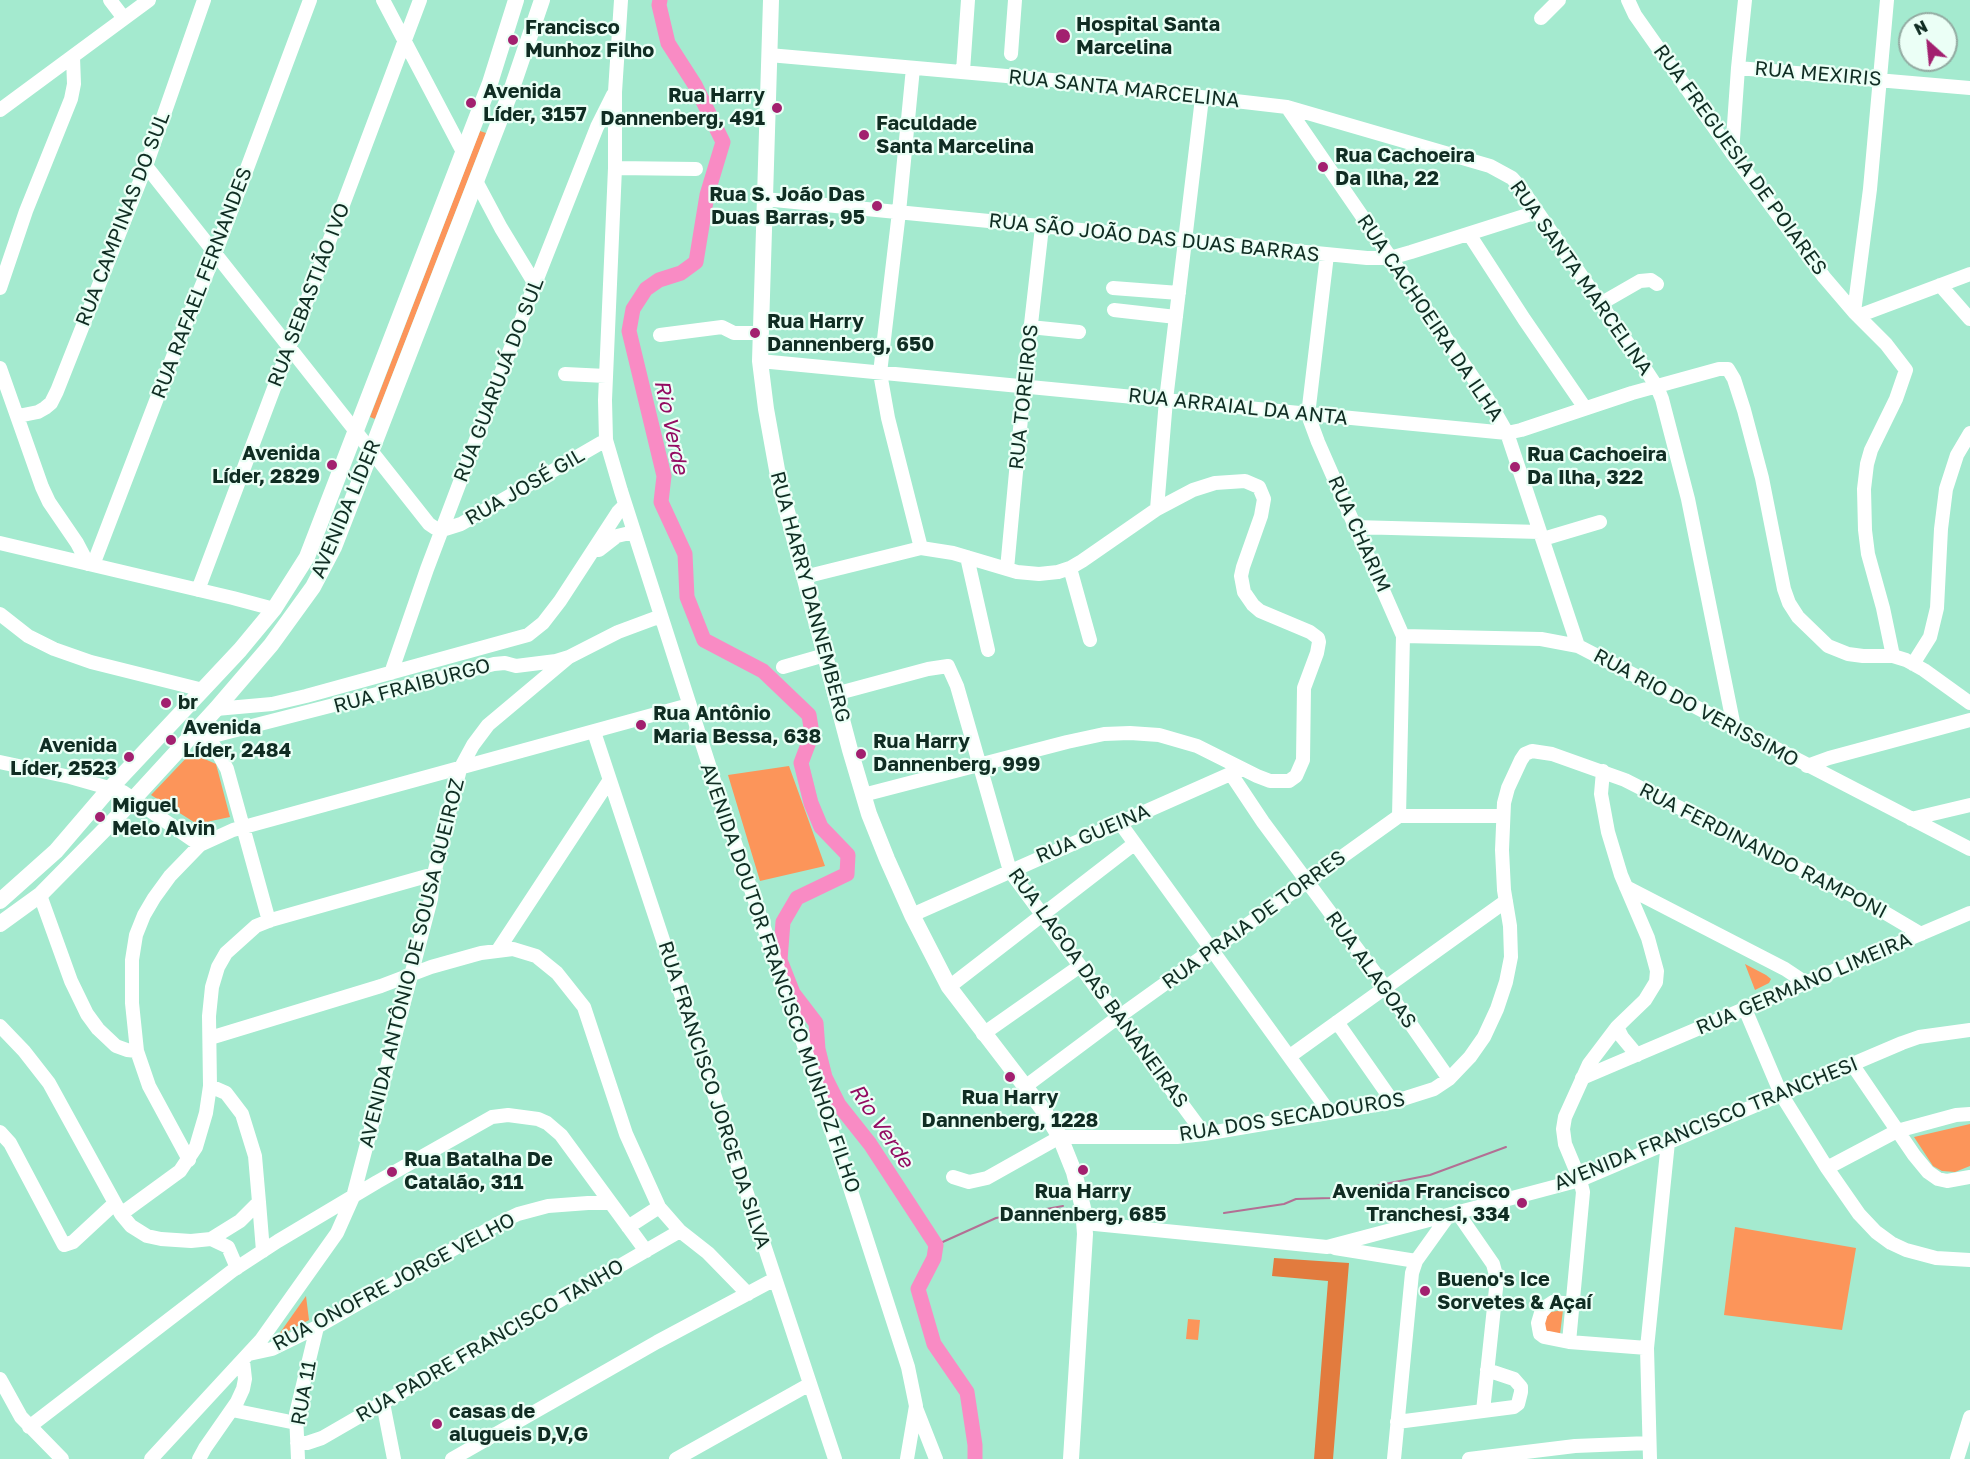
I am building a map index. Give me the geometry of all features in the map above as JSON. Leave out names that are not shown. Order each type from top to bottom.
[{"type":"main road","name":"AVENIDA LÍDER","points":[[0,901],[56,851],[111,788],[203,690],[274,609],[307,557],[490,83],[516,0]]},
{"type":"main road","name":"AVENIDA LÍDER","points":[[0,924],[40,895],[116,818],[133,797],[192,736],[271,645],[313,587],[334,547],[511,91],[542,0]]},
{"type":"main road","name":"RUA HARRY DANNEMBERG","points":[[771,0],[760,361],[765,409],[779,481],[863,795],[877,834],[912,915],[949,987],[983,1034],[1026,1086],[1060,1137],[1074,1172],[1085,1223],[1071,1459]]},
{"type":"street","points":[[110,0],[123,17]]},
{"type":"street","points":[[0,110],[148,0]]},
{"type":"street","name":"RUA CAMPINAS DO SUL","points":[[18,416],[38,412],[51,403],[146,166],[204,0]]},
{"type":"street","name":"RUA RAFAEL FERNANDES","points":[[91,564],[215,254],[310,0]]},
{"type":"street","points":[[383,0],[463,152]]},
{"type":"street","name":"RUA SEBASTIÃO IVO","points":[[198,590],[420,0]]},
{"type":"street","name":"AVENIDA DOUTOR FRANCISCO MUNHOZ FILHO","points":[[621,0],[615,92],[615,168],[606,376],[606,440],[689,705],[879,1272],[908,1367],[916,1406],[907,1459]]},
{"type":"street","points":[[963,71],[968,0]]},
{"type":"street","points":[[1011,54],[1015,0]]},
{"type":"street","points":[[1541,18],[1559,0]]},
{"type":"street","name":"RUA FREGUESIA DE POIARES","points":[[1628,0],[1635,15],[1732,153],[1824,277],[1886,344],[1906,370],[1900,389],[1871,450],[1864,489],[1864,530],[1868,554],[1893,656]]},
{"type":"street","points":[[1732,153],[1745,0]]},
{"type":"street","points":[[1887,0],[1856,314],[1970,274]]},
{"type":"street","name":"RUA SANTA MARCELINA","points":[[769,55],[963,71],[1287,107],[1502,171],[1521,188],[1657,387],[1667,412],[1688,499],[1734,728]]},
{"type":"street","points":[[0,288],[26,211],[71,99],[74,84],[73,57]]},
{"type":"street","points":[[913,68],[880,373],[888,418],[921,548]]},
{"type":"street","name":"RUA MEXIRIS","points":[[1738,68],[1970,88]]},
{"type":"street","name":"RUA GUARUJÁ DO SUL","points":[[391,673],[442,530],[535,284],[597,127],[615,92]]},
{"type":"street","points":[[1157,509],[1166,400],[1202,98]]},
{"type":"street","name":"RUA CACHOEIRA DA ILHA","points":[[1287,107],[1487,398],[1507,433],[1578,646]]},
{"type":"street","points":[[146,166],[429,524],[442,530]]},
{"type":"street","points":[[615,168],[696,169]]},
{"type":"street","points":[[476,181],[535,284]]},
{"type":"street","name":"RUA SÃO JOÃO DAS DUAS BARRAS","points":[[764,199],[1328,255],[1390,258],[1537,212]]},
{"type":"street","name":"RUA TOREIROS","points":[[1007,569],[1042,226]]},
{"type":"street","points":[[1469,234],[1524,320],[1585,408]]},
{"type":"street","name":"RUA CHARIM","points":[[1328,255],[1308,415],[1403,636],[1399,816]]},
{"type":"street","points":[[1600,304],[1640,281],[1651,280],[1657,284]]},
{"type":"street","points":[[1940,285],[1970,319]]},
{"type":"street","points":[[1113,288],[1179,293]]},
{"type":"street","points":[[1114,310],[1176,317]]},
{"type":"street","points":[[660,335],[722,327],[734,333],[760,333]]},
{"type":"street","points":[[1030,327],[1079,332]]},
{"type":"street","name":"RUA ARRAIAL DA ANTA","points":[[760,361],[1507,433],[1657,387],[1728,369],[1734,379],[1759,469],[1781,578],[1789,603],[1807,627],[1828,646],[1848,654],[1893,656]]},
{"type":"street","points":[[0,368],[42,488],[91,564]]},
{"type":"street","points":[[565,374],[606,376]]},
{"type":"street","points":[[1913,664],[1930,637],[1937,608],[1941,529],[1946,489],[1957,455],[1970,433]]},
{"type":"street","name":"RUA JOSÉ GIL","points":[[442,530],[461,524],[606,440]]},
{"type":"street","points":[[804,577],[921,548],[936,549],[1007,569],[1040,574],[1070,568],[1157,509],[1193,490],[1215,483],[1245,481],[1259,487],[1264,500],[1264,507],[1241,576],[1245,591],[1253,606],[1260,611],[1310,632],[1318,638],[1317,652],[1304,688],[1304,747],[1301,769],[1289,781],[1281,782],[1236,771],[1197,746],[1159,735],[1130,733],[1104,734],[1067,742],[863,795]]},
{"type":"street","name":"RUA FRAIBURGO","points":[[216,709],[272,704],[528,635],[543,623],[625,505]]},
{"type":"street","points":[[1354,526],[1541,535],[1600,522]]},
{"type":"street","name":"RUA FRAIBURGO","points":[[585,565],[608,542],[617,536],[634,532]]},
{"type":"street","points":[[0,543],[274,609]]},
{"type":"street","points":[[967,557],[988,650]]},
{"type":"street","points":[[1070,568],[1090,640]]},
{"type":"street","points":[[0,615],[28,636],[54,649],[91,662],[203,690]]},
{"type":"street","name":"RUA FRAIBURGO","points":[[192,736],[209,737],[494,664],[549,663],[569,657],[618,632],[661,616]]},
{"type":"street","name":"RUA RIO DO VERISSIMO","points":[[1403,636],[1541,639],[1578,646],[1970,849]]},
{"type":"street","points":[[783,667],[825,655]]},
{"type":"street","points":[[1893,656],[1913,664],[1970,704]]},
{"type":"street","name":"AVENIDA ANTÔNIO DE SOUSA QUEIROZ","points":[[151,1459],[246,1358],[285,1308],[337,1233],[354,1197],[412,975],[460,769],[473,745],[488,725],[569,657]]},
{"type":"street","name":"RUA LAGOA DAS BANANEIRAS","points":[[835,694],[948,666],[957,686],[1010,871],[1204,1134]]},
{"type":"street","points":[[189,1160],[149,1086],[137,1051],[132,960],[136,935],[154,898],[170,876],[200,845],[214,837],[244,827],[689,705]]},
{"type":"street","points":[[1807,766],[1970,720]]},
{"type":"street","name":"RUA FRANCISCO JORGE DA SILVA","points":[[594,732],[834,1459]]},
{"type":"street","points":[[209,737],[227,769],[269,921]]},
{"type":"street","name":"RUA DOS SECADOUROS","points":[[1060,1137],[1177,1137],[1204,1134],[1393,1102],[1434,1089],[1470,1057],[1484,1037],[1506,982],[1511,957],[1502,850],[1503,816],[1504,803],[1514,773],[1525,754],[1532,751],[1552,754],[1603,771]]},
{"type":"street","points":[[0,762],[111,788],[133,797],[200,845]]},
{"type":"street","name":"RUA GUEINA","points":[[912,915],[1236,771]]},
{"type":"street","name":"RUA ALAGOAS","points":[[1236,771],[1307,883],[1449,1078]]},
{"type":"street","points":[[1569,1342],[1583,1192],[1565,1144],[1563,1128],[1571,1100],[1589,1064],[1617,1027],[1645,1000],[1656,981],[1657,971],[1648,938],[1616,861],[1602,806],[1600,783],[1603,771]]},
{"type":"street","name":"RUA FERDINANDO RAMPONI","points":[[1603,771],[1798,868],[1922,934]]},
{"type":"street","points":[[498,950],[609,781]]},
{"type":"street","points":[[1911,819],[1970,805]]},
{"type":"street","points":[[1399,816],[1503,816]]},
{"type":"street","name":"RUA PRAIA DE TORRES","points":[[1026,1086],[1399,816]]},
{"type":"street","points":[[1120,823],[1330,1113]]},
{"type":"street","points":[[949,987],[1044,916],[1134,844]]},
{"type":"street","points":[[0,1132],[10,1143],[64,1245],[73,1242],[117,1209],[159,1188],[180,1171],[189,1160],[200,1135],[210,1086],[212,987],[226,952],[256,926],[269,921],[434,874]]},
{"type":"street","points":[[1626,887],[1775,964],[1806,983]]},
{"type":"street","points":[[40,895],[71,981],[87,1014],[116,1046],[137,1051]]},
{"type":"street","points":[[1290,1056],[1506,901]]},
{"type":"street","name":"RUA GERMANO LIMEIRA","points":[[1582,1078],[1970,912]]},
{"type":"street","points":[[210,1038],[453,961],[498,950],[522,951],[536,956],[557,973],[584,1007],[629,1143],[659,1207],[680,1231],[708,1253],[748,1294]]},
{"type":"street","points":[[983,1034],[1080,966]]},
{"type":"street","points":[[1745,1009],[1781,1094],[1859,1214],[1876,1232],[1891,1243],[1922,1255],[1970,1260]]},
{"type":"street","points":[[1337,1022],[1393,1102]]},
{"type":"street","points":[[0,1026],[31,1059],[49,1083],[117,1209],[131,1226],[147,1236],[161,1239],[191,1241],[211,1239],[222,1242],[228,1248],[237,1268]]},
{"type":"street","points":[[1617,1027],[1637,1055]]},
{"type":"street","name":"AVENIDA FRANCISCO TRANCHESI","points":[[1085,1223],[1327,1247],[1580,1180],[1919,1037],[1970,1030]]},
{"type":"street","points":[[1852,1064],[1928,1172],[1938,1179],[1957,1181],[1970,1177]]},
{"type":"street","points":[[210,1086],[226,1093],[242,1114],[255,1156],[263,1251]]},
{"type":"street","points":[[1827,1168],[1898,1131],[1956,1115],[1970,1114]]},
{"type":"street","points":[[29,1427],[237,1268],[480,1122],[492,1117],[508,1115],[538,1119],[547,1123],[561,1135],[646,1251]]},
{"type":"street","points":[[953,1177],[969,1182],[987,1178],[1060,1137]]},
{"type":"street","points":[[1650,1459],[1647,1348],[1668,1142]]},
{"type":"street","points":[[211,1239],[240,1221],[260,1202]]},
{"type":"street","name":"RUA ONOFRE JORGE VELHO","points":[[246,1358],[317,1327],[518,1214],[548,1206],[610,1203]]},
{"type":"street","points":[[628,1227],[659,1207]]},
{"type":"street","points":[[1394,1459],[1412,1273],[1416,1261],[1453,1214],[1496,1270],[1484,1411]]},
{"type":"street","name":"RUA PADRE FRANCISCO TANHO","points":[[297,1443],[307,1443],[322,1438],[680,1231]]},
{"type":"street","points":[[1327,1247],[1416,1261]]},
{"type":"street","points":[[452,1459],[657,1342],[775,1279]]},
{"type":"street","points":[[1572,1304],[1553,1302],[1547,1306],[1538,1323],[1540,1334],[1544,1337],[1569,1342],[1647,1348]]},
{"type":"street","name":"RUA 11","points":[[298,1459],[296,1423],[298,1401],[317,1327]]},
{"type":"street","points":[[199,1459],[210,1439],[232,1410],[243,1389],[246,1358]]},
{"type":"street","points":[[1397,1422],[1514,1407],[1518,1404],[1521,1387],[1514,1379],[1487,1370]]},
{"type":"street","points":[[0,1379],[29,1427],[62,1459]]},
{"type":"street","points":[[676,1459],[810,1384]]},
{"type":"street","points":[[383,1403],[394,1459]]},
{"type":"street","points":[[916,1406],[936,1459]]},
{"type":"street","points":[[232,1410],[296,1423]]},
{"type":"street","points":[[1957,1459],[1970,1417]]},
{"type":"street","points":[[1469,1459],[1575,1446],[1648,1443]]},
{"type":"shaded area","points":[[480,131],[486,133],[375,419],[370,417]]},
{"type":"shaded area","points":[[191,753],[216,764],[230,817],[197,824],[151,795]]},
{"type":"shaded area","points":[[789,766],[825,866],[760,881],[728,775]]},
{"type":"shaded area","points":[[1745,964],[1766,975],[1771,979],[1769,983],[1755,990]]},
{"type":"shaded area","points":[[1970,1124],[1970,1166],[1955,1172],[1942,1171],[1933,1166],[1914,1137]]},
{"type":"shaded area","points":[[1735,1227],[1856,1248],[1842,1330],[1724,1315]]},
{"type":"shaded area","points":[[1274,1258],[1349,1263],[1333,1459],[1314,1459],[1328,1281],[1272,1276]]},
{"type":"shaded area","points":[[306,1296],[309,1320],[277,1337]]},
{"type":"shaded area","points":[[1563,1310],[1560,1334],[1544,1331],[1545,1317],[1551,1312]]},
{"type":"shaded area","points":[[1188,1319],[1200,1320],[1198,1340],[1186,1339]]},
{"type":"waterway","name":"Rio Verde","points":[[660,0],[659,5],[668,43],[695,85],[723,142],[707,195],[696,262],[681,273],[659,280],[646,289],[633,309],[629,331],[664,476],[661,502],[685,554],[687,597],[704,640],[763,671],[809,715],[812,734],[801,763],[811,803],[821,827],[848,855],[847,874],[797,898],[783,922],[780,960],[793,993],[816,1023],[818,1049],[825,1077],[839,1105],[870,1144],[936,1245],[934,1258],[918,1289],[934,1344],[967,1392],[975,1459]]},
{"type":"waterway","points":[[1224,1213],[1284,1204],[1296,1199],[1331,1198],[1430,1175],[1506,1147]]},
{"type":"waterway","points":[[936,1245],[996,1218],[1063,1206]]},
{"type":"place","name":"Hospital Santa Marcelina","points":[[1063,36]]},
{"type":"place","name":"Francisco Munhoz Filho","points":[[513,40]]},
{"type":"place","name":"Avenida Líder, 3157","points":[[471,103]]},
{"type":"place","name":"Rua Harry Dannenberg, 491","points":[[777,108]]},
{"type":"place","name":"Faculdade Santa Marcelina","points":[[864,135]]},
{"type":"place","name":"Rua Cachoeira Da Ilha, 22","points":[[1323,167]]},
{"type":"place","name":"Rua S. João Das Duas Barras, 95","points":[[877,206]]},
{"type":"place","name":"Rua Harry Dannenberg, 650","points":[[755,333]]},
{"type":"place","name":"Avenida Líder, 2829","points":[[332,465]]},
{"type":"place","name":"Rua Cachoeira Da Ilha, 322","points":[[1515,467]]},
{"type":"place","name":"br","points":[[166,703]]},
{"type":"place","name":"Rua Antônio Maria Bessa, 638","points":[[641,725]]},
{"type":"place","name":"Avenida Líder, 2484","points":[[171,740]]},
{"type":"place","name":"Rua Harry Dannenberg, 999","points":[[861,754]]},
{"type":"place","name":"Avenida Líder, 2523","points":[[129,757]]},
{"type":"place","name":"Miguel Melo Alvin","points":[[100,817]]},
{"type":"place","name":"Rua Harry Dannenberg, 1228","points":[[1010,1077]]},
{"type":"place","name":"Rua Harry Dannenberg, 685","points":[[1083,1170]]},
{"type":"place","name":"Rua Batalha De Catalão, 311","points":[[392,1172]]},
{"type":"place","name":"Avenida Francisco Tranchesi, 334","points":[[1522,1203]]},
{"type":"place","name":"Bueno's Ice Sorvetes & Açaí","points":[[1425,1291]]},
{"type":"place","name":"casas de alugueis D,V,G","points":[[437,1424]]}]
